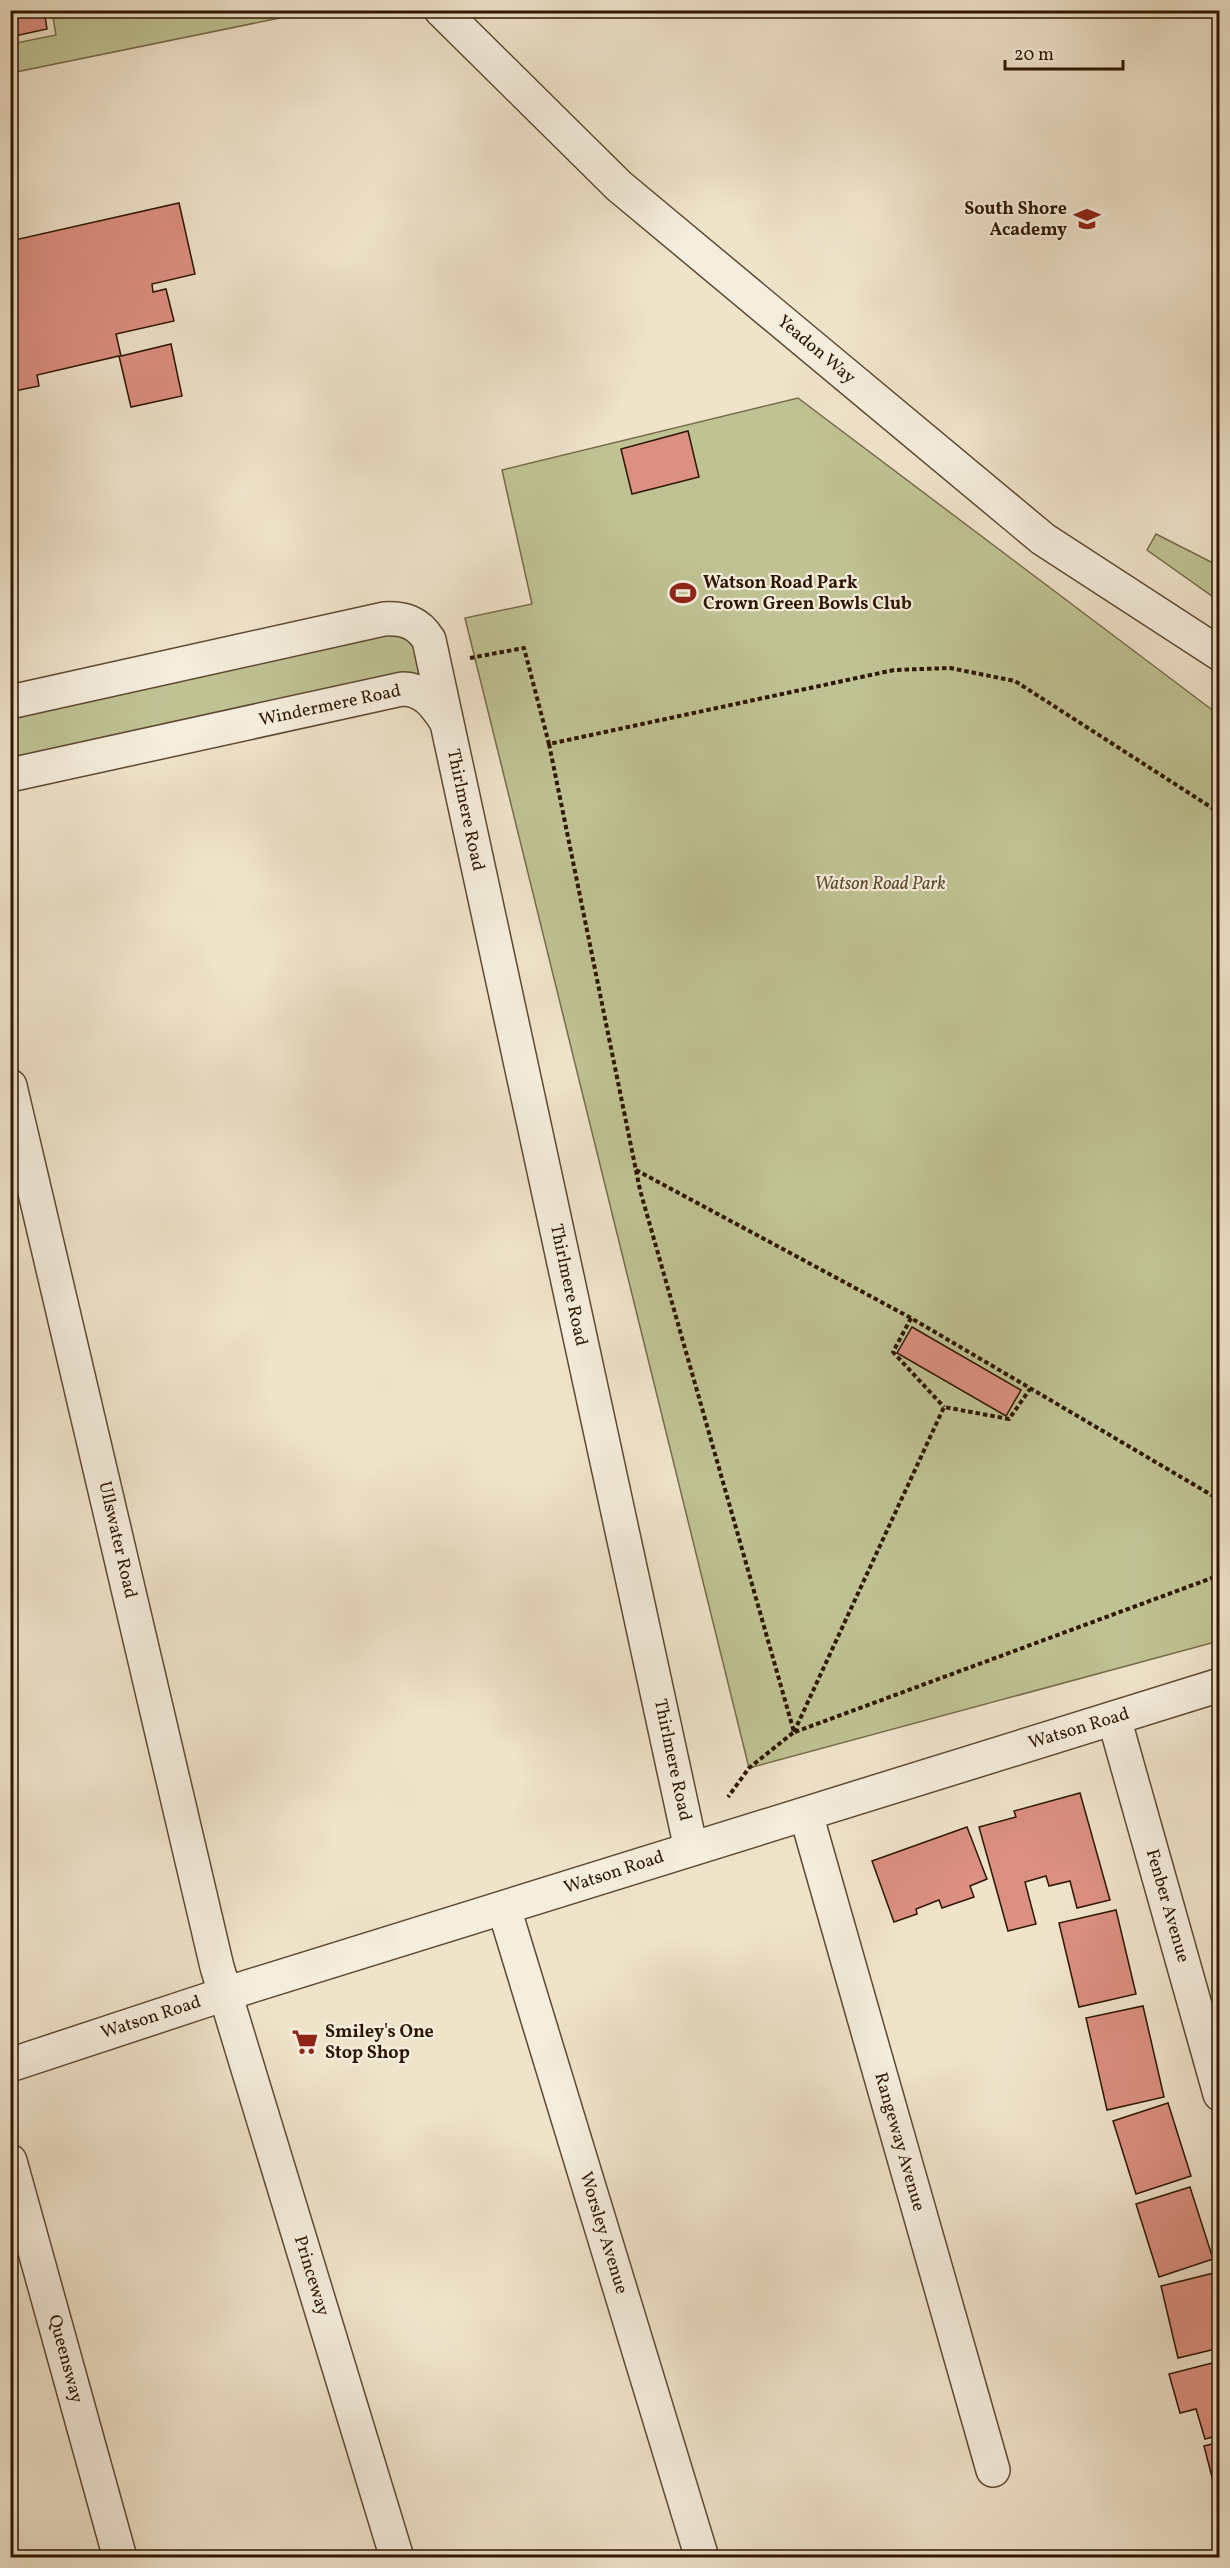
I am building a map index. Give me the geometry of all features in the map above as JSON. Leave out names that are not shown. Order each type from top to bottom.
[{"type":"street","name":"Yeadon Way","points":[[441,10],[619,186],[1034,531],[1220,654]]},
{"type":"street","points":[[10,702],[384,619],[401,618],[422,629],[429,640],[446,721]]},
{"type":"street","name":"Windermere Road","points":[[10,775],[402,689],[414,689],[424,694],[436,705],[446,721]]},
{"type":"street","name":"Thirlmere Road","points":[[446,721],[691,1849]]},
{"type":"street","name":"Ullswater Road","points":[[10,1086],[225,1994]]},
{"type":"street","name":"Watson Road","points":[[10,2065],[225,1994],[1220,1685]]},
{"type":"street","name":"Fenber Avenue","points":[[1113,1718],[1220,2094]]},
{"type":"street","name":"Rangeway Avenue","points":[[806,1814],[993,2470]]},
{"type":"street","name":"Worsley Avenue","points":[[504,1908],[702,2558]]},
{"type":"street","name":"Princeway","points":[[225,1994],[397,2558]]},
{"type":"street","name":"Queensway","points":[[10,2161],[120,2558]]},
{"type":"path","points":[[435,664],[524,648],[549,744],[635,1170],[794,1732]]},
{"type":"path","points":[[549,744],[894,670],[950,668],[1015,681],[1220,813]]},
{"type":"path","points":[[635,1170],[911,1318],[1220,1500]]},
{"type":"path","points":[[911,1318],[893,1352],[944,1407],[1009,1419],[1030,1389]]},
{"type":"path","points":[[794,1732],[944,1407]]},
{"type":"path","points":[[691,1849],[749,1768],[794,1732],[1220,1575]]},
{"type":"green space","points":[[52,10],[314,11],[11,73],[11,44],[56,35]]},
{"type":"green space","name":"Watson Road Park","points":[[798,398],[1219,715],[1219,1641],[749,1768],[465,618],[532,604],[502,470]]},
{"type":"green space","points":[[1156,534],[1219,566],[1219,601],[1147,550]]},
{"type":"green space","points":[[413,623],[424,694],[11,775],[10,702]]},
{"type":"building","points":[[10,10],[44,10],[47,29],[10,37]]},
{"type":"building","points":[[179,203],[195,274],[152,284],[153,292],[166,289],[174,321],[116,334],[121,356],[171,344],[182,396],[131,407],[119,356],[37,375],[39,386],[10,392],[10,241]]},
{"type":"building","points":[[688,431],[699,477],[632,494],[621,449]]},
{"type":"building","points":[[912,1327],[1021,1390],[1006,1416],[897,1353]]},
{"type":"building","points":[[1080,1793],[1110,1900],[1077,1908],[1070,1881],[1049,1886],[1046,1876],[1025,1882],[1036,1924],[1008,1931],[979,1827],[1016,1817],[1014,1811]]},
{"type":"building","points":[[967,1827],[987,1879],[970,1886],[974,1897],[942,1908],[939,1900],[916,1909],[917,1914],[894,1922],[872,1861]]},
{"type":"building","points":[[1116,1910],[1136,1994],[1079,2007],[1059,1923]]},
{"type":"building","points":[[1143,2006],[1164,2097],[1107,2110],[1086,2018]]},
{"type":"building","points":[[1168,2103],[1191,2176],[1136,2194],[1113,2121]]},
{"type":"building","points":[[1190,2187],[1213,2259],[1159,2277],[1136,2204]]},
{"type":"building","points":[[1214,2273],[1220,2295],[1220,2348],[1178,2358],[1161,2286]]},
{"type":"building","points":[[1220,2361],[1220,2435],[1205,2439],[1196,2409],[1180,2413],[1169,2374]]},
{"type":"building","points":[[1220,2442],[1220,2508],[1204,2446]]},
{"type":"place","name":"South Shore Academy","points":[[1087,219]]},
{"type":"place","name":"Watson Road Park Crown Green Bowls Club","points":[[683,593]]},
{"type":"place","name":"Smiley's One Stop Shop","points":[[305,2042]]}]
